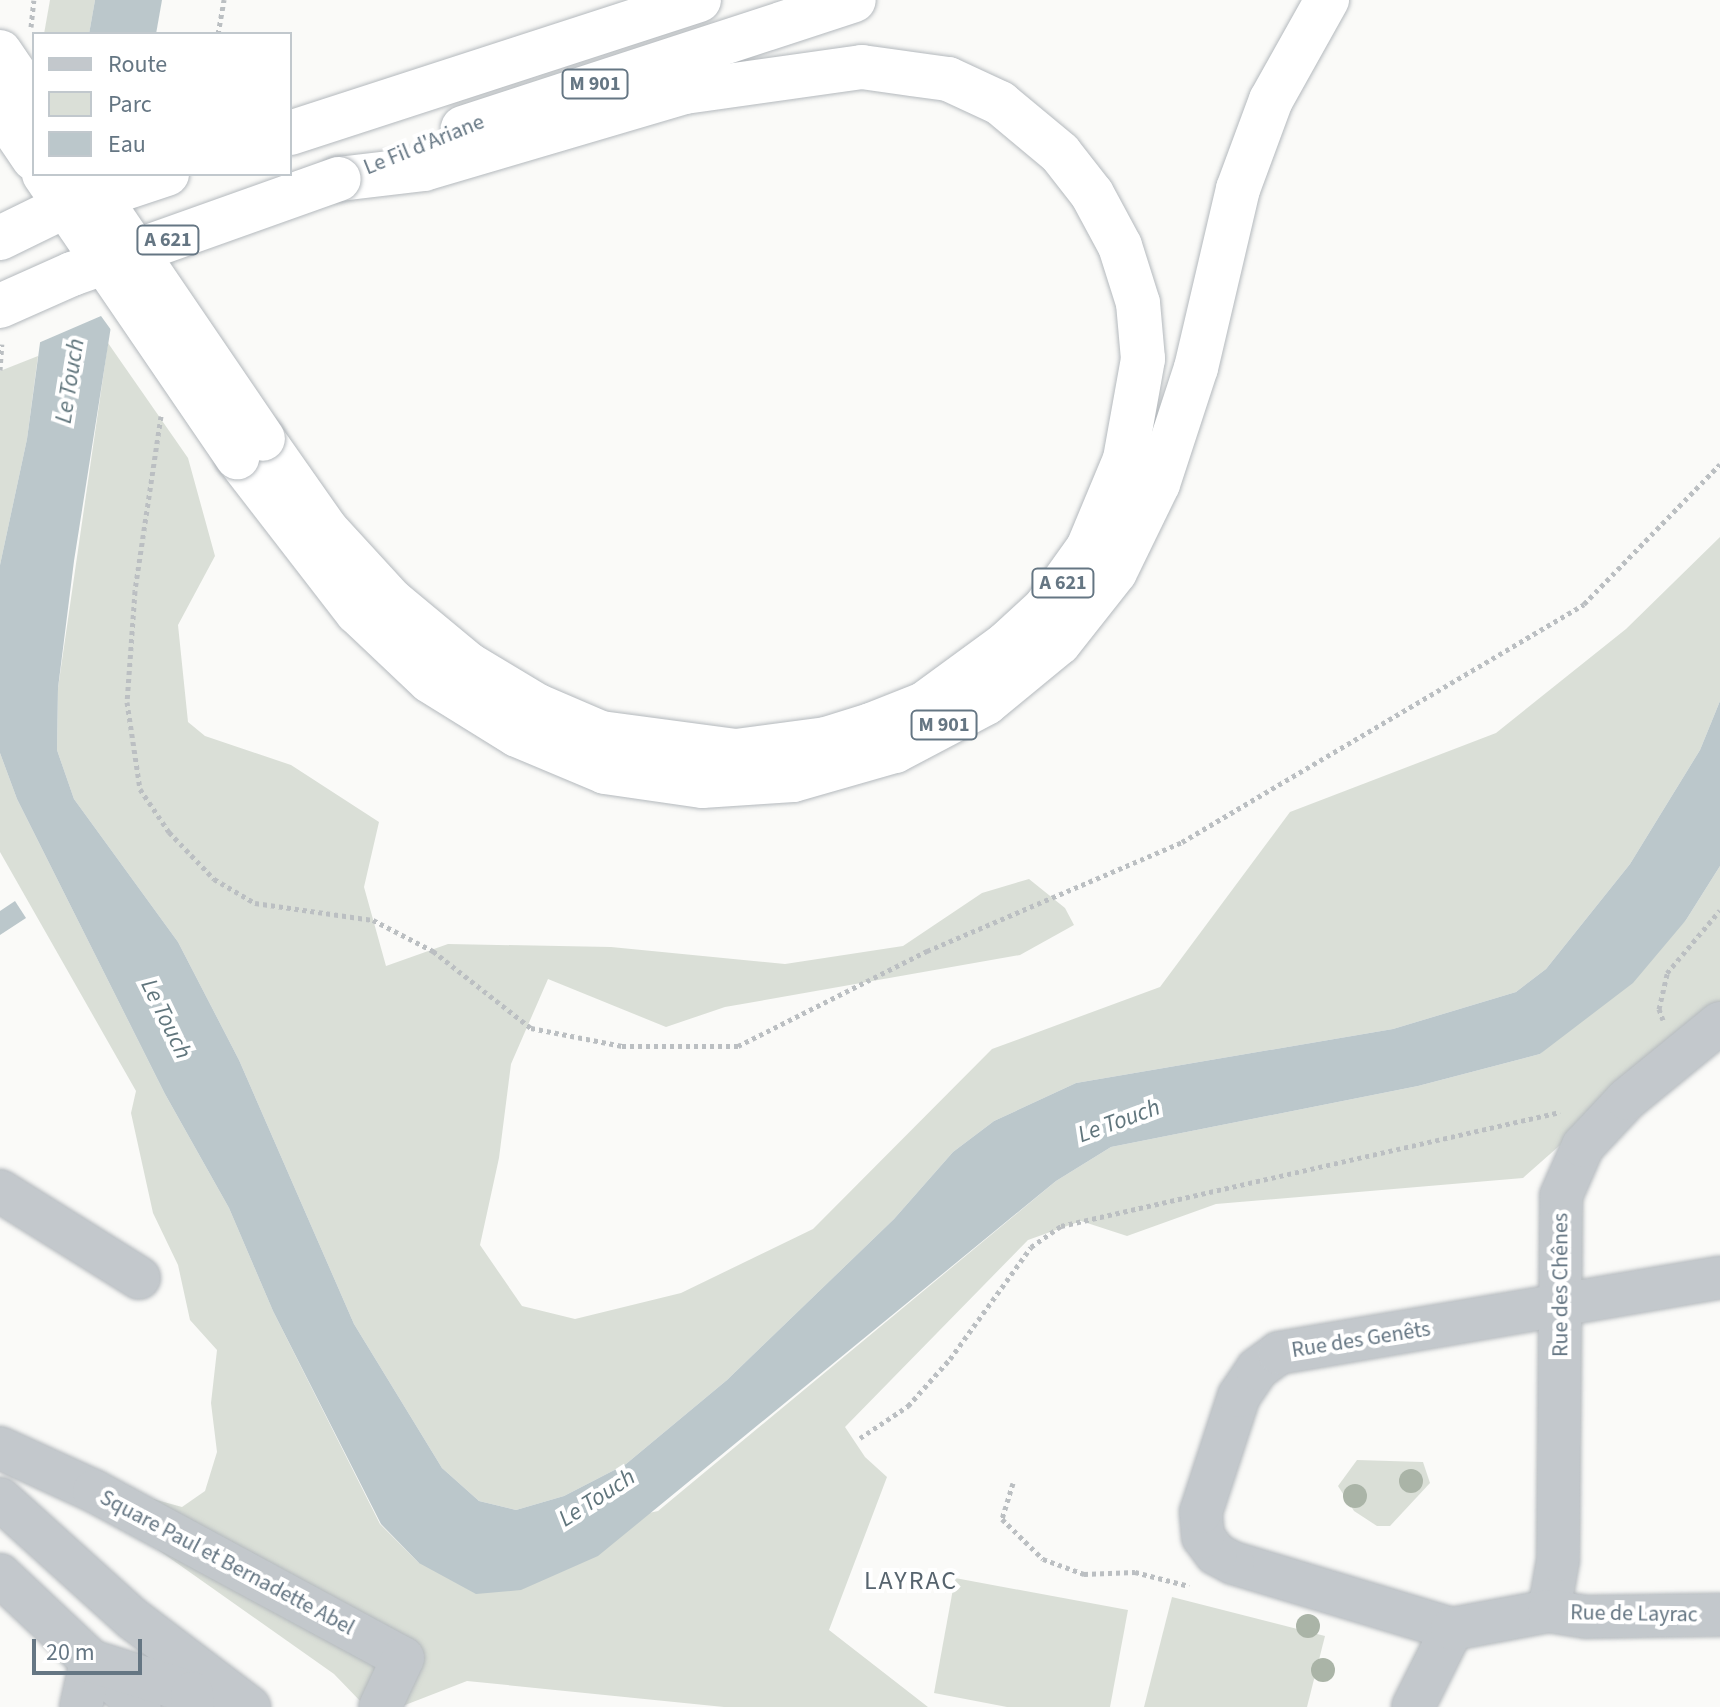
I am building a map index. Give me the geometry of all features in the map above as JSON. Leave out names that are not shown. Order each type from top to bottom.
[{"type":"highway","name":"M 901","points":[[292,132],[699,0]]},
{"type":"highway","name":"Le Fil d'Ariane","points":[[0,306],[72,274],[339,179],[475,123],[854,0]]},
{"type":"highway","name":"M 901","points":[[46,176],[250,448],[357,612],[430,681],[517,735],[605,772],[702,786],[793,780],[895,751],[986,703],[1059,643],[1115,572],[1158,484],[1196,368],[1238,189],[1271,100],[1327,0]]},
{"type":"highway","points":[[0,52],[32,99]]},
{"type":"highway","name":"A 621","points":[[84,176],[250,448],[392,601],[468,664],[538,706],[601,733],[736,751],[826,739],[871,725],[924,704],[1006,644],[1045,608],[1088,548],[1125,459],[1143,359],[1138,303],[1120,246],[1092,194],[1060,153],[1000,103],[948,79],[862,67],[685,92],[424,169],[339,179]]},
{"type":"highway","points":[[0,109],[32,156]]},
{"type":"highway","points":[[0,238],[55,211],[161,176]]},
{"type":"street","name":"Rue des Chênes","points":[[1549,1611],[1558,1560],[1561,1196],[1583,1146],[1627,1099],[1720,1023]]},
{"type":"street","points":[[0,1191],[139,1278]]},
{"type":"street","name":"Rue des Genêts","points":[[1452,1629],[1233,1563],[1216,1554],[1203,1537],[1201,1512],[1234,1410],[1257,1369],[1279,1353],[1561,1308],[1720,1278]]},
{"type":"street","name":"Square Paul et Bernadette Abel","points":[[0,1448],[94,1491],[403,1658],[380,1707]]},
{"type":"street","points":[[0,1499],[133,1619],[249,1707]]},
{"type":"street","points":[[0,1511],[39,1540],[196,1702]]},
{"type":"street","points":[[0,1575],[140,1707]]},
{"type":"street","name":"Rue de Layrac","points":[[1452,1629],[1549,1611],[1587,1617],[1720,1615]]},
{"type":"street","points":[[1413,1707],[1452,1629]]},
{"type":"street","points":[[91,1661],[196,1702]]},
{"type":"street","points":[[81,1707],[91,1661]]},
{"type":"path","points":[[218,32],[224,0]]},
{"type":"path","points":[[1659,1009],[1667,973],[1720,910]]},
{"type":"path","points":[[860,1438],[908,1406],[950,1359],[1031,1247],[1061,1226],[1563,1112]]},
{"type":"path","points":[[1013,1483],[1002,1519],[1043,1559],[1084,1574],[1135,1572],[1194,1587]]},
{"type":"green space","points":[[50,0],[95,0],[89,32],[44,32]]},
{"type":"green space","points":[[108,343],[188,458],[215,556],[178,625],[188,722],[205,736],[291,765],[379,822],[364,887],[386,966],[448,944],[611,947],[785,964],[903,946],[982,893],[1029,879],[1065,908],[1074,925],[1020,955],[725,1007],[666,1027],[548,979],[511,1064],[499,1158],[480,1245],[522,1306],[575,1319],[681,1293],[813,1229],[992,1049],[1160,987],[1290,812],[1496,733],[1626,629],[1720,537],[1720,701],[1700,750],[1630,864],[1546,969],[1516,992],[1393,1029],[1076,1083],[994,1121],[953,1152],[894,1219],[727,1380],[626,1464],[564,1496],[516,1510],[479,1501],[442,1468],[354,1324],[239,1060],[178,942],[74,799],[57,750],[58,688]]},
{"type":"green space","points":[[38,356],[27,439],[0,565],[0,371]]},
{"type":"green space","points":[[0,753],[17,799],[165,1094],[229,1208],[273,1311],[380,1524],[419,1563],[658,1511],[1056,1181],[1111,1147],[1418,1086],[1540,1054],[1686,920],[1720,866],[1720,1004],[1523,1178],[1216,1204],[1127,1236],[1081,1221],[1028,1240],[845,1427],[865,1457],[887,1477],[829,1630],[928,1707],[724,1707],[467,1681],[400,1707],[363,1704],[334,1674],[157,1549],[140,1521],[146,1497],[182,1507],[205,1491],[217,1452],[211,1403],[217,1350],[190,1320],[178,1265],[153,1213],[131,1113],[136,1091],[0,852]]},
{"type":"green space","points":[[1357,1460],[1423,1462],[1430,1483],[1390,1526],[1377,1526],[1354,1511],[1338,1486]]},
{"type":"green space","points":[[955,1578],[1128,1610],[1110,1707],[1007,1707],[934,1693]]},
{"type":"green space","points":[[1172,1597],[1325,1636],[1307,1707],[1144,1707]]},
{"type":"water","points":[[95,0],[162,0],[156,32],[89,32]]},
{"type":"water","name":"Le Touch","points":[[135,176],[74,561],[58,688],[57,750],[74,799],[178,942],[239,1060],[354,1324],[442,1468],[479,1501],[516,1510],[564,1496],[626,1464],[727,1380],[894,1219],[953,1152],[994,1121],[1076,1083],[1393,1029],[1516,992],[1546,969],[1630,864],[1700,750],[1720,701],[1720,866],[1686,920],[1633,983],[1540,1054],[1418,1086],[1111,1147],[1056,1181],[598,1556],[521,1590],[476,1594],[419,1563],[381,1524],[273,1311],[229,1208],[165,1094],[17,799],[0,753],[0,565],[27,439],[55,232]]},
{"type":"water","points":[[15,901],[26,918],[0,935],[0,911]]},
{"type":"pier","points":[[139,176],[114,334],[101,316],[36,344],[51,231]]},
{"type":"district","name":"LAYRAC","points":[[911,1581]]}]
